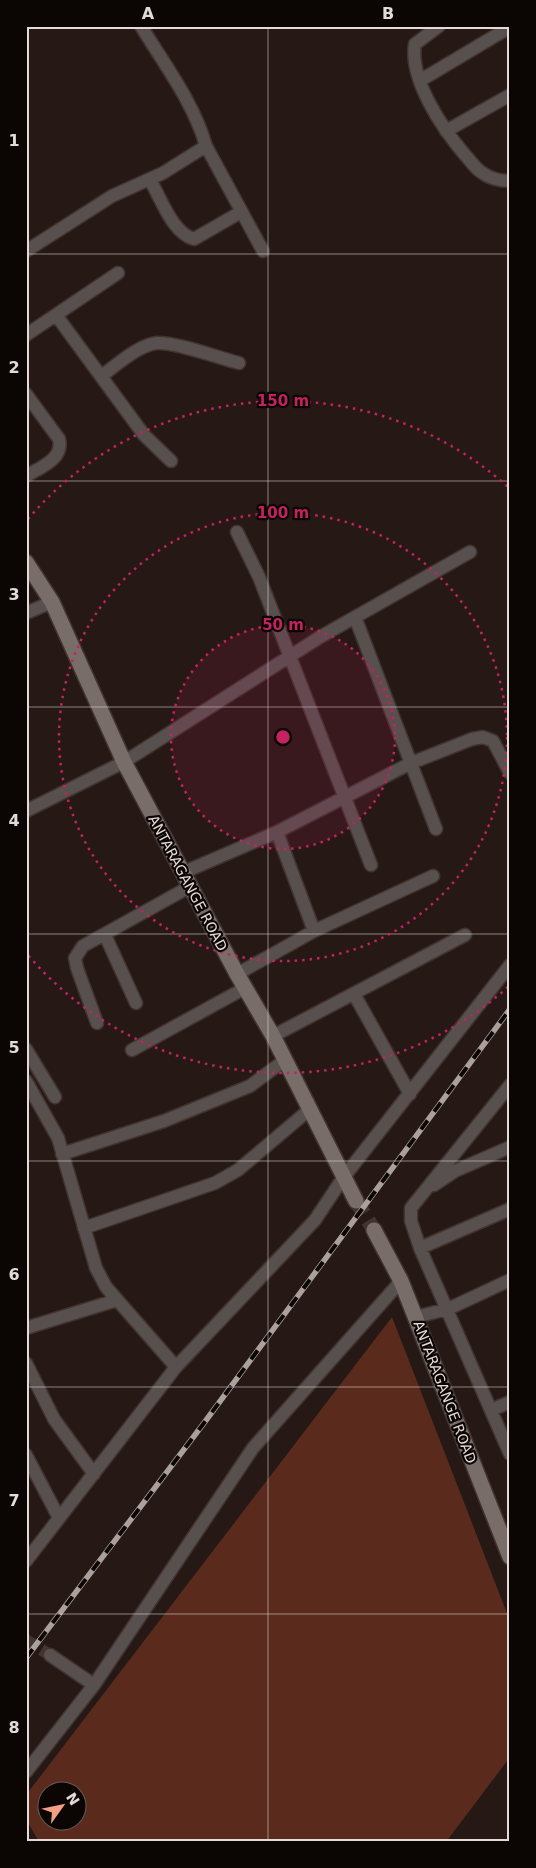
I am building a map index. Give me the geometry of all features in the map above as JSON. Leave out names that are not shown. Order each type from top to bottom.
[{"type":"street","points":[[141,26],[191,108],[202,129],[206,146],[263,251]]},
{"type":"street","points":[[439,26],[415,44],[413,54],[426,96],[446,131],[480,172],[493,179],[510,181]]},
{"type":"street","points":[[421,80],[510,26]]},
{"type":"street","points":[[446,131],[510,95]]},
{"type":"street","points":[[26,251],[112,196],[150,180],[206,146]]},
{"type":"street","points":[[150,180],[176,226],[186,237],[194,239],[241,212]]},
{"type":"street","points":[[26,335],[118,273]]},
{"type":"street","points":[[56,315],[144,435],[172,461]]},
{"type":"street","points":[[101,376],[145,347],[157,343],[169,344],[239,363]]},
{"type":"street","points":[[26,394],[58,439],[61,447],[57,457],[26,476]]},
{"type":"street","points":[[237,532],[259,577],[371,865]]},
{"type":"street","points":[[26,812],[124,762],[289,657],[470,552]]},
{"type":"street","name":"ANTARAGANGE ROAD","points":[[26,562],[52,602],[124,762],[182,873],[191,886],[237,974],[273,1036],[356,1201]]},
{"type":"street","points":[[26,613],[52,602]]},
{"type":"street","points":[[355,617],[436,829]]},
{"type":"street","points":[[182,873],[277,832],[411,763],[483,737],[493,741],[510,773]]},
{"type":"street","points":[[277,832],[314,931]]},
{"type":"street","points":[[237,974],[314,931],[433,876]]},
{"type":"street","points":[[98,1023],[75,958],[83,946],[191,886]]},
{"type":"street","points":[[105,935],[136,1004]]},
{"type":"street","points":[[273,1036],[465,935]]},
{"type":"street","points":[[26,1562],[176,1367],[315,1220],[343,1178],[510,965]]},
{"type":"street","points":[[132,1050],[245,988]]},
{"type":"street","points":[[354,994],[410,1094]]},
{"type":"street","points":[[26,1049],[55,1097]]},
{"type":"street","points":[[62,1154],[164,1121],[250,1086],[285,1060]]},
{"type":"street","points":[[26,1081],[47,1116],[62,1154],[96,1268],[106,1288],[176,1367]]},
{"type":"street","points":[[510,1085],[411,1208],[412,1222],[420,1248],[510,1454]]},
{"type":"street","points":[[84,1228],[215,1183],[238,1170],[309,1110]]},
{"type":"street","points":[[425,1190],[455,1171],[510,1147]]},
{"type":"street","points":[[420,1248],[510,1209]]},
{"type":"street","name":"ANTARAGANGE ROAD","points":[[374,1230],[401,1281],[510,1557]]},
{"type":"street","points":[[415,1317],[448,1309],[510,1280]]},
{"type":"street","points":[[26,1772],[94,1685],[254,1448],[401,1281]]},
{"type":"street","points":[[26,1328],[117,1300]]},
{"type":"street","points":[[26,1363],[54,1419],[94,1474]]},
{"type":"street","points":[[491,1410],[510,1402]]},
{"type":"street","points":[[26,1455],[60,1518]]},
{"type":"street","points":[[50,1655],[94,1685]]},
{"type":"shaded area","points":[[392,1317],[510,1621],[510,1757],[446,1842],[39,1842],[26,1819],[26,1795]]},
{"type":"tunnel","points":[[356,1201],[374,1230]]},
{"type":"tunnel","points":[[26,1640],[50,1655]]},
{"type":"railway","points":[[26,1658],[204,1423],[510,1009]]}]
